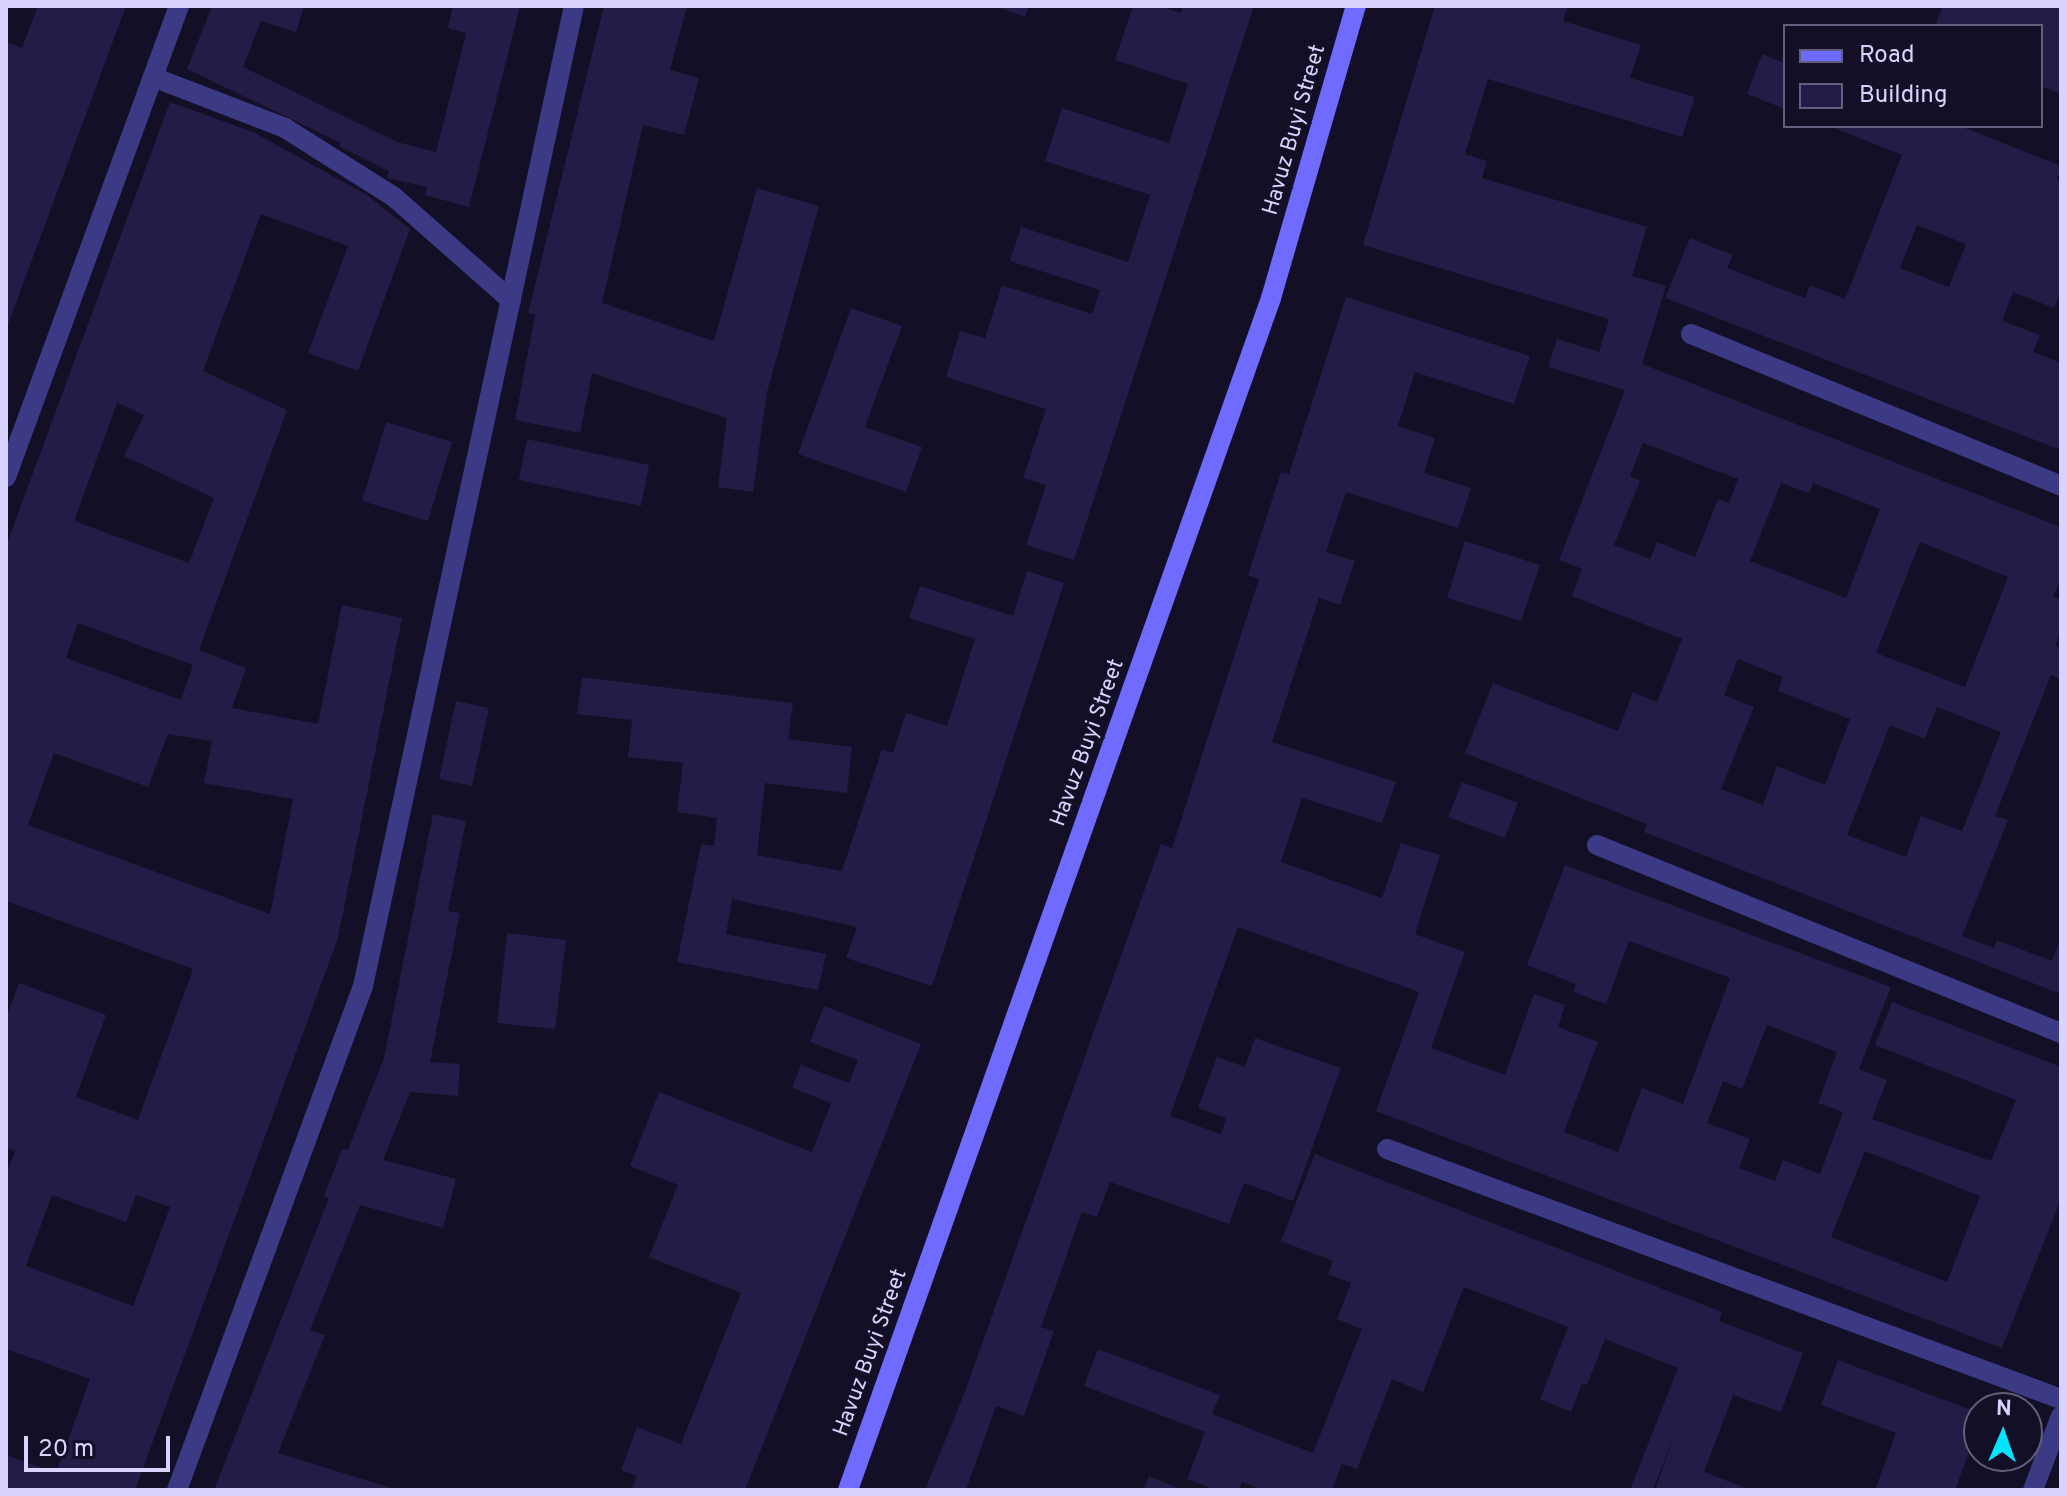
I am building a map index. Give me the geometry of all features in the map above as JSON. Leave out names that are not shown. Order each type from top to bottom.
[{"type":"main road","name":"Havuz Buyi Street","points":[[848,1490],[1271,298],[1356,6]]},
{"type":"street","points":[[6,477],[179,6]]},
{"type":"street","points":[[177,1490],[363,986],[574,6]]},
{"type":"street","points":[[153,77],[285,128],[394,197],[511,300]]},
{"type":"street","points":[[1691,334],[2061,486]]},
{"type":"street","points":[[1597,845],[2061,1033]]},
{"type":"street","points":[[1387,1149],[2061,1399]]},
{"type":"street","points":[[2033,1490],[2061,1416]]},
{"type":"building","points":[[38,6],[126,6],[6,330],[6,42],[22,48]]},
{"type":"building","points":[[212,6],[304,6],[296,32],[261,21],[243,67],[397,142],[436,152],[466,33],[448,28],[453,6],[520,6],[469,207],[425,195],[427,187],[387,178],[389,171],[339,146],[341,143],[187,69]]},
{"type":"building","points":[[604,6],[687,6],[670,70],[699,78],[684,135],[643,125],[602,303],[714,341],[757,188],[819,206],[767,392],[753,492],[718,487],[727,418],[592,373],[580,433],[515,420],[535,315],[528,313]]},
{"type":"building","points":[[994,6],[1029,6],[1025,17]]},
{"type":"building","points":[[1133,6],[1159,6],[1181,13],[1183,6],[1254,6],[1074,560],[1026,545],[1046,485],[1023,478],[1046,409],[946,377],[960,331],[985,338],[1002,285],[1092,314],[1100,290],[1010,261],[1021,227],[1128,262],[1150,195],[1045,161],[1062,108],[1169,143],[1188,84],[1115,60]]},
{"type":"building","points":[[1435,6],[1568,6],[1563,21],[1641,45],[1630,78],[1695,97],[1682,137],[1488,79],[1465,154],[1487,161],[1482,178],[1647,227],[1632,276],[1666,286],[1642,364],[2061,527],[2061,578],[2053,597],[2061,600],[2061,631],[2055,646],[2061,648],[2061,679],[2051,675],[1995,816],[2008,820],[1962,936],[1994,948],[1997,940],[2052,961],[2061,938],[2061,994],[1644,832],[1647,824],[1465,753],[1493,683],[1618,731],[1633,692],[1657,702],[1682,639],[1572,596],[1582,569],[1559,560],[1625,390],[1548,367],[1557,339],[1599,352],[1609,319],[1363,245]],"holes":[[[1643,443],[1738,479],[1729,503],[1718,499],[1695,557],[1657,542],[1650,559],[1614,545],[1640,481],[1630,476]],[[1781,483],[1809,493],[1813,483],[1880,509],[1846,598],[1750,561]],[[1920,542],[2008,577],[1965,687],[1876,653]],[[1738,659],[1783,677],[1778,691],[1850,719],[1825,785],[1777,766],[1763,805],[1721,789],[1754,707],[1724,695]],[[1937,707],[2001,732],[1962,831],[1921,816],[1906,857],[1847,835],[1890,725],[1925,739]]]},
{"type":"building","points":[[1943,6],[2061,6],[2061,94],[2043,87],[2043,24],[1936,24]]},
{"type":"building","points":[[1762,54],[1783,62],[1783,108],[1747,94]]},
{"type":"building","points":[[170,102],[253,132],[367,195],[410,229],[358,371],[308,353],[348,246],[261,214],[203,371],[287,410],[199,650],[246,668],[232,708],[318,724],[342,605],[402,618],[338,938],[135,1490],[6,1490],[6,1455],[56,1473],[90,1379],[6,1349],[6,1174],[15,1151],[6,1148],[6,1018],[19,983],[106,1015],[76,1097],[138,1120],[193,969],[6,901],[6,546]],"holes":[[[117,403],[144,415],[124,456],[214,498],[189,563],[74,521]],[[78,623],[193,665],[181,700],[66,658]],[[168,734],[212,741],[204,783],[293,799],[270,914],[28,825],[54,753],[148,787]],[[52,1195],[126,1222],[136,1195],[170,1207],[133,1306],[26,1266]]]},
{"type":"building","points":[[1835,128],[1965,128],[2061,166],[2057,180],[2061,182],[2061,291],[2054,308],[2013,292],[2002,321],[2040,335],[2033,352],[2061,363],[2061,450],[1665,298],[1690,238],[1733,255],[1727,268],[1805,298],[1810,285],[1845,299],[1902,155]],"holes":[[[1917,225],[1966,244],[1949,287],[1900,268]]]},
{"type":"building","points":[[1346,297],[1530,356],[1514,404],[1415,372],[1398,426],[1435,438],[1424,473],[1471,488],[1458,528],[1346,492],[1326,552],[1355,561],[1340,605],[1319,598],[1272,742],[1396,782],[1382,823],[1302,798],[1281,862],[1382,898],[1401,843],[1440,855],[1415,934],[1465,952],[1431,1048],[1505,1075],[1534,994],[1565,1005],[1558,1027],[1598,1042],[1564,1132],[1618,1152],[1642,1088],[1683,1104],[1730,978],[1629,941],[1606,1004],[1573,992],[1576,984],[1527,965],[1565,865],[1891,987],[1859,1069],[1887,1080],[1872,1119],[1991,1161],[2016,1100],[1875,1045],[1892,1002],[2061,1067],[2061,1199],[2002,1348],[1376,1111],[1419,992],[1238,927],[1170,1116],[1221,1134],[1226,1118],[1198,1108],[1217,1057],[1245,1067],[1255,1038],[1341,1068],[1293,1201],[1244,1183],[1229,1224],[1110,1182],[1097,1217],[1082,1212],[1041,1327],[1054,1331],[1024,1416],[996,1406],[966,1490],[925,1490],[964,1394],[1161,844],[1172,848],[1259,579],[1248,575],[1281,472],[1289,474]],"holes":[[[1767,1025],[1837,1052],[1818,1103],[1843,1112],[1820,1174],[1783,1160],[1775,1181],[1739,1168],[1750,1139],[1707,1123],[1723,1081],[1742,1089]],[[1865,1151],[1980,1196],[1947,1282],[1831,1237]]]},
{"type":"building","points":[[851,308],[902,326],[865,427],[922,447],[906,492],[798,454]]},
{"type":"building","points":[[386,422],[452,442],[428,521],[362,501]]},
{"type":"building","points":[[527,439],[649,465],[641,506],[519,480]]},
{"type":"building","points":[[1465,541],[1540,565],[1521,621],[1447,598]]},
{"type":"building","points":[[1027,571],[1064,583],[932,986],[846,958],[857,927],[732,899],[726,934],[826,954],[818,990],[677,962],[701,844],[714,846],[717,818],[677,812],[683,763],[628,757],[632,720],[577,714],[582,677],[793,703],[788,739],[852,747],[847,793],[765,783],[757,855],[842,871],[882,749],[893,753],[906,713],[947,726],[975,639],[909,618],[920,586],[1013,616]]},
{"type":"building","points":[[456,701],[489,708],[472,786],[439,779]]},
{"type":"building","points":[[1462,782],[1518,803],[1505,838],[1448,817]]},
{"type":"building","points":[[433,814],[466,821],[448,911],[460,913],[430,1062],[460,1064],[458,1096],[410,1092],[383,1160],[456,1179],[443,1228],[360,1205],[310,1330],[325,1335],[278,1453],[398,1490],[214,1490],[329,1198],[324,1196],[342,1149],[348,1150],[384,1058]]},
{"type":"building","points":[[507,933],[566,940],[555,1029],[497,1023]]},
{"type":"building","points":[[824,1006],[921,1044],[745,1490],[631,1490],[637,1476],[621,1470],[637,1427],[681,1444],[741,1293],[649,1257],[678,1185],[630,1166],[659,1092],[812,1152],[831,1103],[792,1088],[801,1065],[849,1083],[858,1060],[810,1042]]},
{"type":"building","points":[[1315,1154],[1722,1312],[1719,1321],[1803,1353],[1781,1412],[1733,1395],[1704,1472],[1751,1490],[1655,1490],[1675,1433],[1653,1490],[1630,1490],[1678,1368],[1605,1339],[1587,1385],[1582,1384],[1571,1412],[1540,1399],[1568,1327],[1464,1287],[1423,1392],[1392,1379],[1357,1469],[1342,1464],[1332,1490],[1264,1490],[1242,1482],[1239,1490],[1216,1490],[1187,1479],[1205,1432],[1084,1386],[1098,1349],[1220,1395],[1212,1414],[1313,1453],[1362,1329],[1337,1319],[1351,1283],[1328,1274],[1333,1261],[1281,1241]]},
{"type":"building","points":[[1838,1360],[1963,1407],[1963,1468],[1955,1490],[1875,1490],[1896,1433],[1821,1405]]},
{"type":"building","points":[[1149,1476],[1183,1490],[1143,1490]]}]
